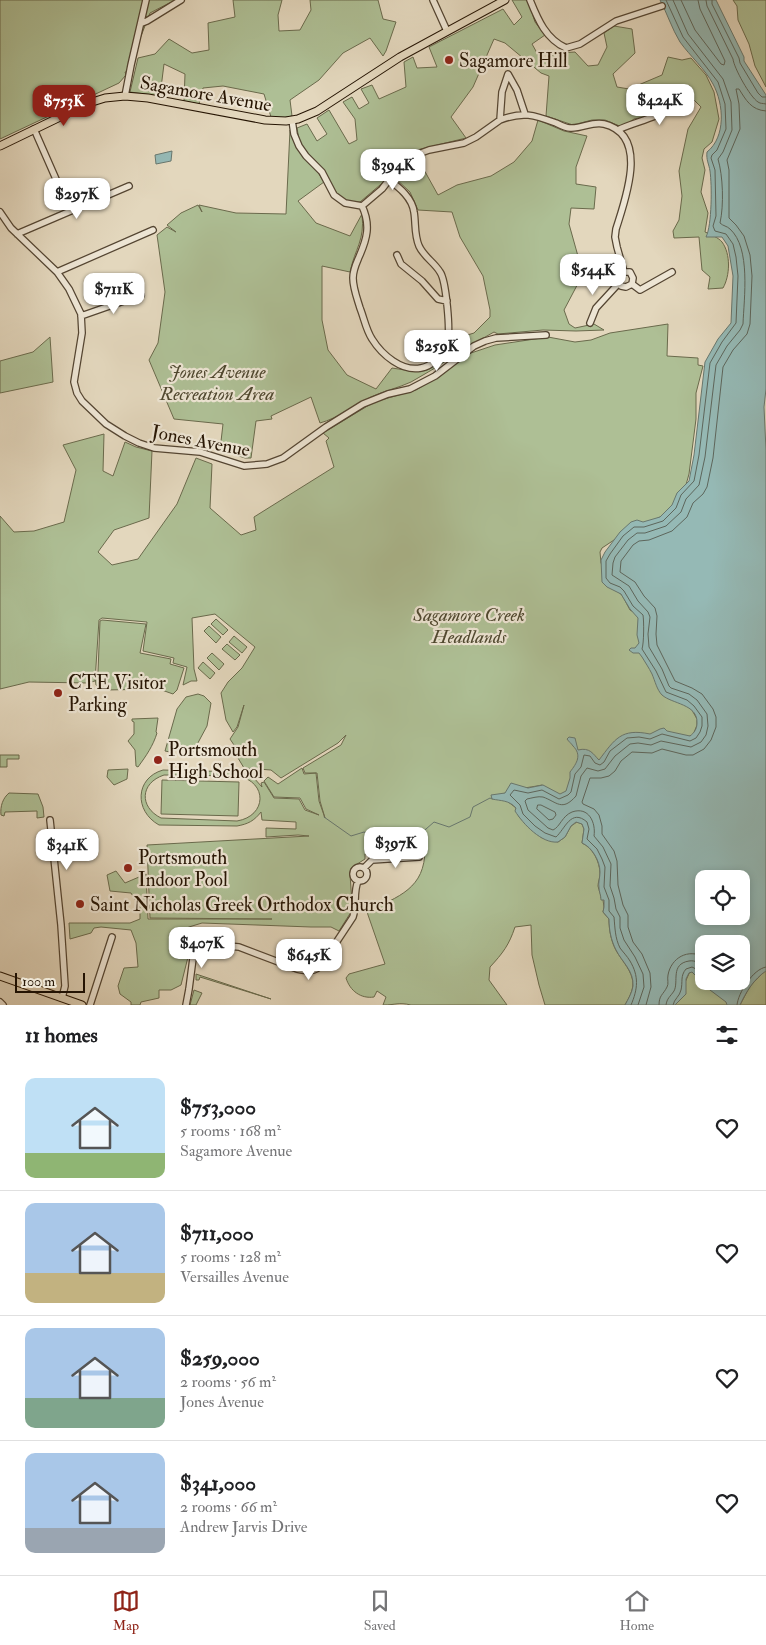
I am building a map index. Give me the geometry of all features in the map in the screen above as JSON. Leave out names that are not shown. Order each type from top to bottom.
[{"type":"main road","name":"Sagamore Avenue","points":[[0,146],[93,102],[125,96],[148,98],[265,120],[292,120],[307,116],[400,57],[505,0]]},
{"type":"main road","points":[[0,976],[82,1005]]},
{"type":"street","points":[[125,96],[146,0]]},
{"type":"street","points":[[142,22],[147,21],[181,0]]},
{"type":"street","points":[[433,0],[446,31]]},
{"type":"street","points":[[530,0],[536,16],[545,31],[557,44],[566,48],[580,44],[616,21],[662,6]]},
{"type":"street","points":[[500,120],[502,92],[508,74],[517,90],[525,114]]},
{"type":"street","points":[[618,130],[633,123],[653,118],[669,108],[679,93]]},
{"type":"street","points":[[292,120],[298,146],[322,172],[334,195],[345,203],[362,206],[373,197],[410,157],[429,150],[464,143],[500,120],[514,115],[525,114],[539,117],[570,128],[596,123],[609,125],[624,136],[629,147],[631,160],[630,176],[615,237],[624,272]]},
{"type":"street","points":[[34,129],[70,211]]},
{"type":"street","points":[[362,206],[368,228],[363,249],[353,271],[353,280],[366,326],[377,346],[389,358],[403,366],[415,369],[426,367],[435,361],[444,349],[448,339],[446,302],[442,276],[440,271],[423,254],[416,239],[412,204],[389,180]]},
{"type":"street","points":[[17,234],[129,186]]},
{"type":"street","name":"Jones Avenue","points":[[1,215],[17,234],[57,272],[69,289],[81,316],[82,333],[74,382],[77,393],[88,408],[106,424],[139,443],[154,448],[200,452],[244,466],[260,466],[283,458],[326,427],[363,404],[418,385],[444,370],[468,350],[485,341],[514,336],[546,334]]},
{"type":"street","points":[[57,272],[153,230]]},
{"type":"street","points":[[396,255],[405,268],[422,280],[438,299],[446,302]]},
{"type":"street","points":[[590,323],[596,308],[619,284],[619,275],[624,272],[632,274],[632,284]]},
{"type":"street","points":[[632,284],[640,290],[672,272]]},
{"type":"street","points":[[619,284],[626,287],[632,284]]},
{"type":"street","points":[[81,316],[140,295]]},
{"type":"street","points":[[50,820],[62,935],[65,986],[62,998]]},
{"type":"street","points":[[364,868],[372,860],[419,856]]},
{"type":"street","points":[[358,867],[364,868],[368,872],[367,877],[364,881],[358,881],[353,876],[354,871],[358,867]]},
{"type":"street","points":[[195,943],[239,947],[297,969],[315,970],[322,964],[353,918],[355,909],[354,892],[358,881]]},
{"type":"street","points":[[186,1005],[190,989],[195,943],[191,936]]},
{"type":"street","points":[[90,1005],[112,937]]},
{"type":"green space","points":[[0,0],[175,0],[150,13],[127,72],[125,72],[126,75],[119,83],[0,139]]},
{"type":"green space","points":[[233,0],[282,0],[278,15],[279,31],[300,30],[311,10],[310,0],[378,0],[383,19],[396,22],[383,56],[370,38],[343,53],[319,80],[290,100],[292,116],[282,118],[271,117],[264,94],[223,86],[203,88],[199,104],[184,101],[185,74],[164,64],[160,96],[130,92],[138,58],[155,54],[169,39],[192,53],[209,50],[208,23],[235,17]]},
{"type":"green space","name":"Jones Avenue Recreation Area","points":[[512,0],[528,0],[535,22],[545,35],[532,44],[541,60],[559,53],[575,52],[588,66],[598,65],[607,47],[604,33],[614,26],[632,29],[635,53],[613,74],[617,87],[629,89],[662,75],[668,57],[682,60],[691,58],[706,75],[714,92],[719,119],[712,142],[704,149],[702,158],[705,170],[701,192],[708,213],[705,232],[721,241],[727,253],[728,271],[723,288],[708,289],[710,277],[702,270],[699,237],[674,238],[673,231],[679,220],[682,196],[679,171],[688,129],[701,107],[689,95],[690,86],[682,86],[667,106],[653,115],[634,119],[622,127],[605,120],[592,120],[573,125],[546,116],[549,76],[541,73],[505,43],[494,39],[473,87],[451,117],[466,138],[413,151],[405,156],[387,179],[360,202],[345,200],[340,196],[320,166],[301,146],[324,182],[298,201],[316,223],[350,236],[362,214],[361,238],[350,272],[322,266],[322,320],[328,350],[347,375],[376,389],[392,368],[422,371],[434,366],[451,340],[474,333],[490,317],[483,276],[460,237],[452,212],[418,210],[410,192],[395,178],[418,159],[438,195],[457,185],[491,176],[514,162],[532,141],[538,120],[564,131],[587,136],[576,167],[576,184],[596,187],[594,209],[571,208],[569,224],[583,274],[564,310],[569,324],[575,328],[594,324],[604,330],[543,330],[498,334],[494,332],[411,382],[371,397],[340,415],[320,423],[311,397],[271,416],[272,419],[256,421],[251,458],[220,450],[223,424],[174,419],[149,360],[158,343],[165,292],[157,235],[167,227],[176,232],[167,225],[181,213],[198,205],[202,212],[199,205],[236,213],[286,214],[290,130],[300,145],[297,128],[307,124],[317,141],[327,134],[317,118],[329,110],[349,144],[357,140],[355,119],[343,102],[352,97],[359,109],[369,103],[361,89],[372,85],[379,99],[406,87],[404,62],[413,57],[417,68],[437,67],[429,47],[503,9],[514,25],[522,17]]},
{"type":"green space","points":[[733,0],[766,0],[766,87],[755,66],[749,44],[738,20],[737,6]]},
{"type":"green space","name":"Sagamore Creek Headlands","points":[[668,324],[667,356],[698,358],[698,365],[703,366],[696,393],[696,419],[689,474],[684,492],[676,509],[614,540],[602,548],[600,552],[601,563],[630,610],[637,614],[697,719],[697,725],[693,735],[602,768],[579,755],[572,787],[561,797],[542,785],[517,789],[503,794],[507,801],[516,808],[519,817],[542,838],[558,842],[565,837],[571,826],[577,822],[582,824],[584,829],[582,843],[593,852],[599,865],[598,886],[603,900],[603,912],[609,919],[610,932],[615,948],[629,971],[633,983],[625,1005],[545,1005],[532,955],[531,925],[515,927],[505,948],[490,967],[489,980],[507,1005],[383,1005],[386,997],[377,991],[374,997],[365,997],[353,990],[346,978],[349,974],[385,964],[367,912],[408,890],[420,873],[424,863],[425,849],[365,854],[365,859],[351,868],[351,912],[339,931],[331,927],[202,923],[183,930],[183,938],[190,949],[181,985],[171,990],[159,990],[159,998],[141,1002],[140,1005],[131,1005],[131,1002],[120,994],[118,986],[124,968],[138,967],[136,943],[131,930],[94,928],[91,933],[70,939],[69,923],[130,923],[140,919],[140,908],[131,893],[110,891],[107,875],[116,871],[125,883],[146,874],[148,919],[272,919],[150,918],[147,845],[309,836],[266,837],[266,828],[296,829],[296,822],[262,820],[261,812],[250,822],[237,826],[159,825],[145,812],[142,804],[141,795],[147,780],[163,770],[243,772],[253,777],[262,787],[261,783],[264,782],[274,798],[299,799],[305,810],[319,815],[306,809],[300,798],[274,797],[264,781],[268,777],[278,784],[302,768],[304,774],[316,773],[305,773],[303,768],[341,745],[346,735],[338,743],[281,778],[271,770],[244,768],[235,753],[236,748],[230,739],[238,727],[244,705],[237,727],[233,732],[226,720],[221,693],[228,682],[242,668],[255,647],[215,614],[192,618],[194,669],[197,681],[191,681],[183,685],[187,667],[173,663],[174,658],[143,651],[147,622],[102,618],[99,620],[95,681],[87,683],[29,682],[0,689],[0,516],[14,532],[34,531],[64,522],[76,470],[63,445],[104,434],[103,471],[113,476],[125,442],[152,451],[149,518],[114,530],[98,552],[112,565],[138,559],[177,504],[196,458],[212,464],[210,508],[241,535],[256,530],[254,517],[334,467],[326,441],[329,438],[323,433],[374,402],[416,390],[443,374],[462,356],[495,345],[548,337],[575,342],[591,340],[610,333]],"holes":[[[317,773],[320,801],[325,818],[319,801]],[[164,775],[238,776],[248,779],[255,785],[260,799],[254,813],[247,818],[237,821],[161,818],[149,808],[146,802],[145,795],[150,784]]]},
{"type":"green space","points":[[50,337],[53,382],[0,393],[0,361],[33,352]]},
{"type":"green space","points":[[216,619],[228,630],[223,635],[211,624]]},
{"type":"green space","points":[[100,621],[146,624],[140,653],[171,659],[170,664],[184,668],[177,690],[173,694],[159,689],[105,690],[96,685],[95,676],[98,672]]},
{"type":"green space","points":[[209,626],[221,637],[216,643],[204,631]]},
{"type":"green space","points":[[234,636],[247,647],[242,653],[229,642]]},
{"type":"green space","points":[[227,644],[240,655],[235,660],[222,649]]},
{"type":"green space","points":[[212,653],[224,664],[219,670],[207,658]]},
{"type":"green space","points":[[203,662],[215,673],[210,679],[198,668]]},
{"type":"green space","points":[[198,694],[204,696],[211,703],[207,726],[193,752],[174,748],[170,752],[165,751],[177,709],[186,697]]},
{"type":"green space","points":[[158,718],[155,738],[138,767],[136,766],[135,750],[128,741],[134,734],[134,722],[132,719]]},
{"type":"green space","points":[[0,755],[19,755],[19,759],[7,759],[7,767],[0,767]]},
{"type":"green space","points":[[128,769],[127,779],[114,785],[107,777],[108,770]]},
{"type":"green space","points":[[162,780],[239,782],[238,816],[161,814]]},
{"type":"green space","points":[[9,793],[38,794],[43,807],[44,817],[37,818],[37,811],[5,812],[4,816],[1,815],[2,802]]},
{"type":"green space","points":[[691,969],[695,973],[695,990],[713,990],[731,1005],[675,1005]]},
{"type":"green space","points":[[766,970],[766,1005],[740,1005],[748,990],[750,990],[750,986]]},
{"type":"green space","points":[[196,974],[271,999],[200,977],[199,980],[196,980]]},
{"type":"green space","points":[[194,990],[202,993],[196,1005],[190,1005]]},
{"type":"water","points":[[660,0],[716,0],[744,57],[744,61],[766,95],[766,389],[764,407],[766,450],[766,971],[750,988],[750,935],[695,935],[695,975],[692,972],[689,973],[686,979],[686,994],[675,1005],[625,1005],[632,991],[632,976],[618,954],[610,931],[609,919],[603,912],[604,900],[601,900],[599,889],[599,863],[592,851],[582,843],[584,829],[582,824],[576,822],[571,826],[565,837],[558,842],[552,842],[539,836],[528,827],[515,811],[516,808],[513,805],[505,801],[492,799],[491,795],[505,793],[511,783],[528,788],[543,785],[560,794],[566,791],[570,772],[578,756],[576,749],[567,739],[569,737],[575,738],[578,750],[586,749],[599,760],[615,741],[625,734],[650,734],[664,728],[667,731],[690,736],[694,732],[697,723],[696,717],[689,708],[662,695],[642,657],[639,653],[633,653],[629,650],[635,648],[639,643],[637,635],[638,618],[621,594],[607,587],[602,582],[601,560],[620,532],[631,522],[637,520],[643,522],[660,517],[672,505],[677,493],[689,481],[705,362],[718,339],[731,323],[733,276],[728,246],[722,237],[706,237],[711,195],[711,177],[707,152],[718,138],[721,110],[717,92],[710,78],[674,32]]},
{"type":"water","points":[[172,151],[171,161],[156,164],[155,155]]},
{"type":"water","points":[[710,990],[748,990],[740,1005],[727,1005],[726,1002]]},
{"type":"waterway","points":[[324,817],[351,836],[364,832],[389,843],[402,834],[418,836],[434,822],[449,827],[470,817],[473,807],[490,798],[492,799]]},
{"type":"place","name":"Sagamore Hill","points":[[449,60]]},
{"type":"place","name":"CTE Visitor Parking","points":[[58,693]]},
{"type":"place","name":"Portsmouth High School","points":[[158,760]]},
{"type":"place","name":"Portsmouth Indoor Pool","points":[[128,868]]},
{"type":"place","name":"Saint Nicholas Greek Orthodox Church","points":[[80,904]]}]
